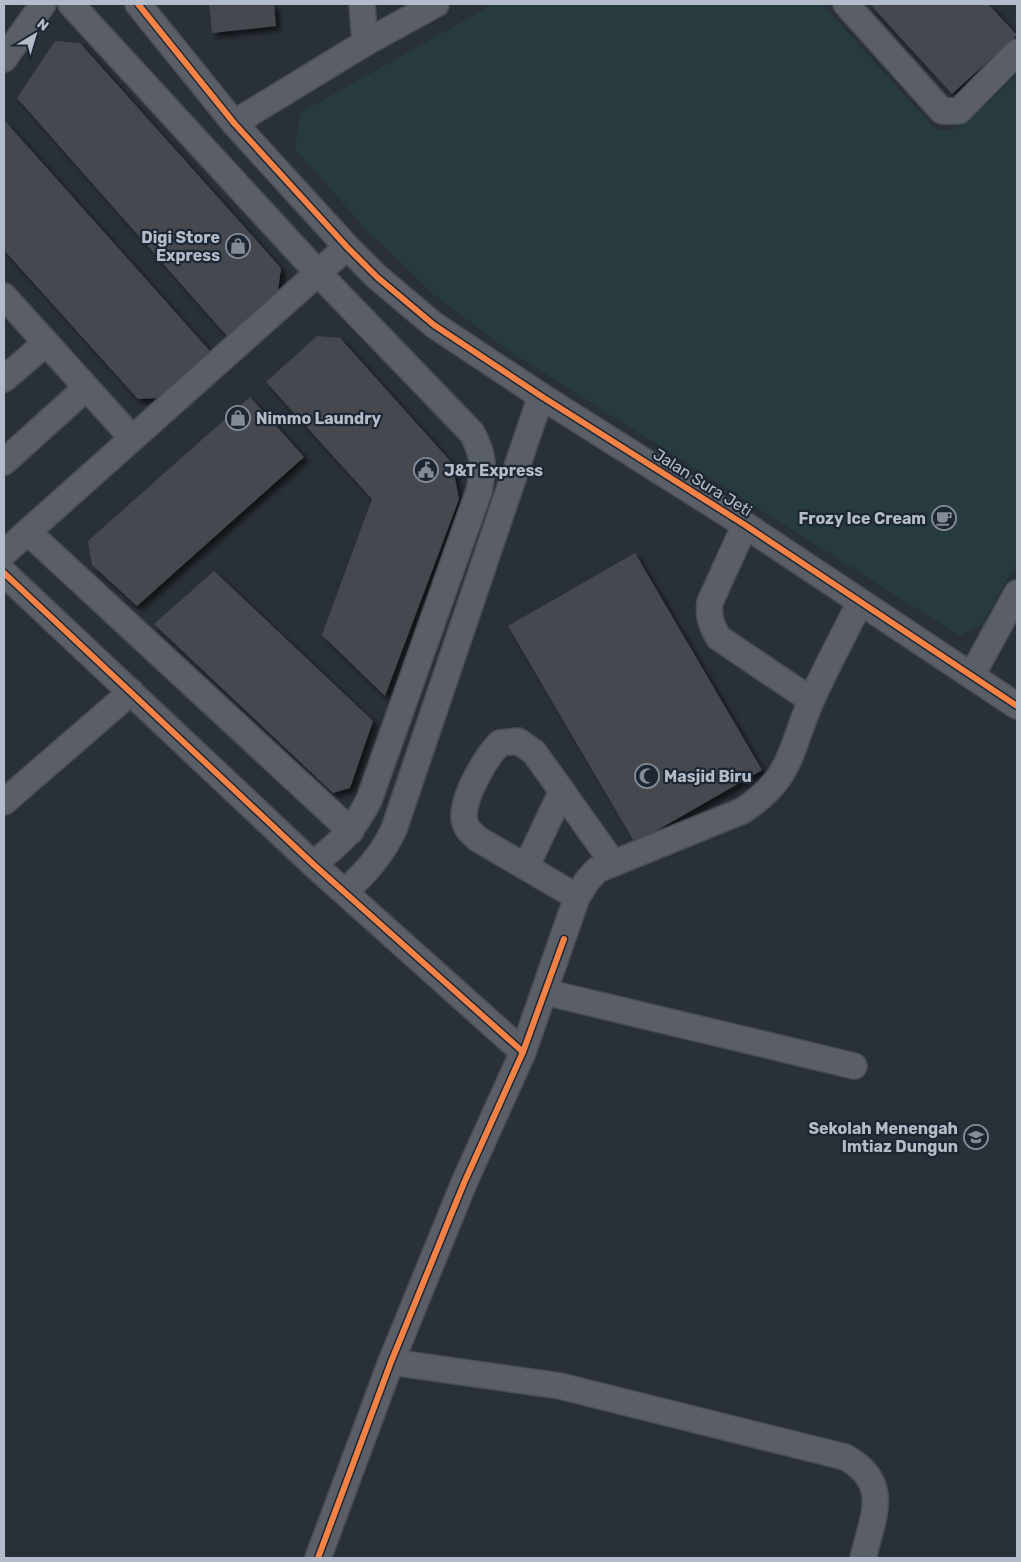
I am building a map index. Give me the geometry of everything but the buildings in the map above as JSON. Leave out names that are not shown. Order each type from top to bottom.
[{"type":"street","points":[[4,59],[42,4]]},
{"type":"street","points":[[71,4],[318,273],[472,433],[482,452],[483,470],[479,490],[369,800],[351,831],[341,843],[313,864]]},
{"type":"street","name":"Jalan Sura Jeti","points":[[138,4],[234,123],[347,247],[377,277],[434,325],[541,396],[744,525],[1017,706]]},
{"type":"street","points":[[362,4],[365,43]]},
{"type":"street","points":[[234,123],[365,43],[435,4]]},
{"type":"street","points":[[846,4],[942,111],[959,111],[1017,52]]},
{"type":"street","points":[[4,553],[347,247]]},
{"type":"street","points":[[5,300],[132,438]]},
{"type":"street","points":[[4,379],[46,343]]},
{"type":"street","points":[[4,462],[86,388]]},
{"type":"street","points":[[345,892],[373,865],[384,850],[394,829],[541,396]]},
{"type":"street","points":[[744,525],[710,602],[711,626],[719,638],[811,700]]},
{"type":"street","points":[[28,532],[351,831]]},
{"type":"street","points":[[4,573],[313,864],[523,1052]]},
{"type":"street","points":[[972,675],[1017,593]]},
{"type":"street","points":[[318,1558],[391,1362],[464,1183],[523,1052],[564,939],[577,896],[597,870],[742,810],[760,799],[772,787],[786,768],[811,700],[860,602]]},
{"type":"street","points":[[4,802],[131,692]]},
{"type":"street","points":[[577,896],[478,840],[468,830],[464,818],[466,805],[486,757],[500,743],[518,741],[534,752],[613,863]]},
{"type":"street","points":[[526,867],[562,791]]},
{"type":"street","points":[[545,992],[854,1066]]},
{"type":"street","points":[[391,1362],[560,1386],[845,1457],[860,1465],[869,1474],[875,1487],[877,1500],[863,1558]]},
{"type":"green space","points":[[494,4],[822,4],[935,129],[950,131],[968,122],[1017,75],[1017,562],[982,624],[960,636],[505,348],[432,293],[364,227],[295,149],[300,113]]},
{"type":"cycle path","points":[[138,4],[234,123],[347,247],[377,277],[434,325],[541,396],[745,525],[1017,706]]},
{"type":"cycle path","points":[[4,573],[313,864],[523,1052]]},
{"type":"cycle path","points":[[318,1558],[391,1362],[464,1183],[523,1052],[564,939]]},
{"type":"place","name":"Digi Store Express","points":[[238,246]]},
{"type":"place","name":"Nimmo Laundry","points":[[238,418]]},
{"type":"place","name":"J&T Express","points":[[426,470]]},
{"type":"place","name":"Frozy Ice Cream","points":[[944,518]]},
{"type":"place","name":"Masjid Biru","points":[[647,776]]},
{"type":"place","name":"Sekolah Menengah Imtiaz Dungun","points":[[976,1137]]}]
